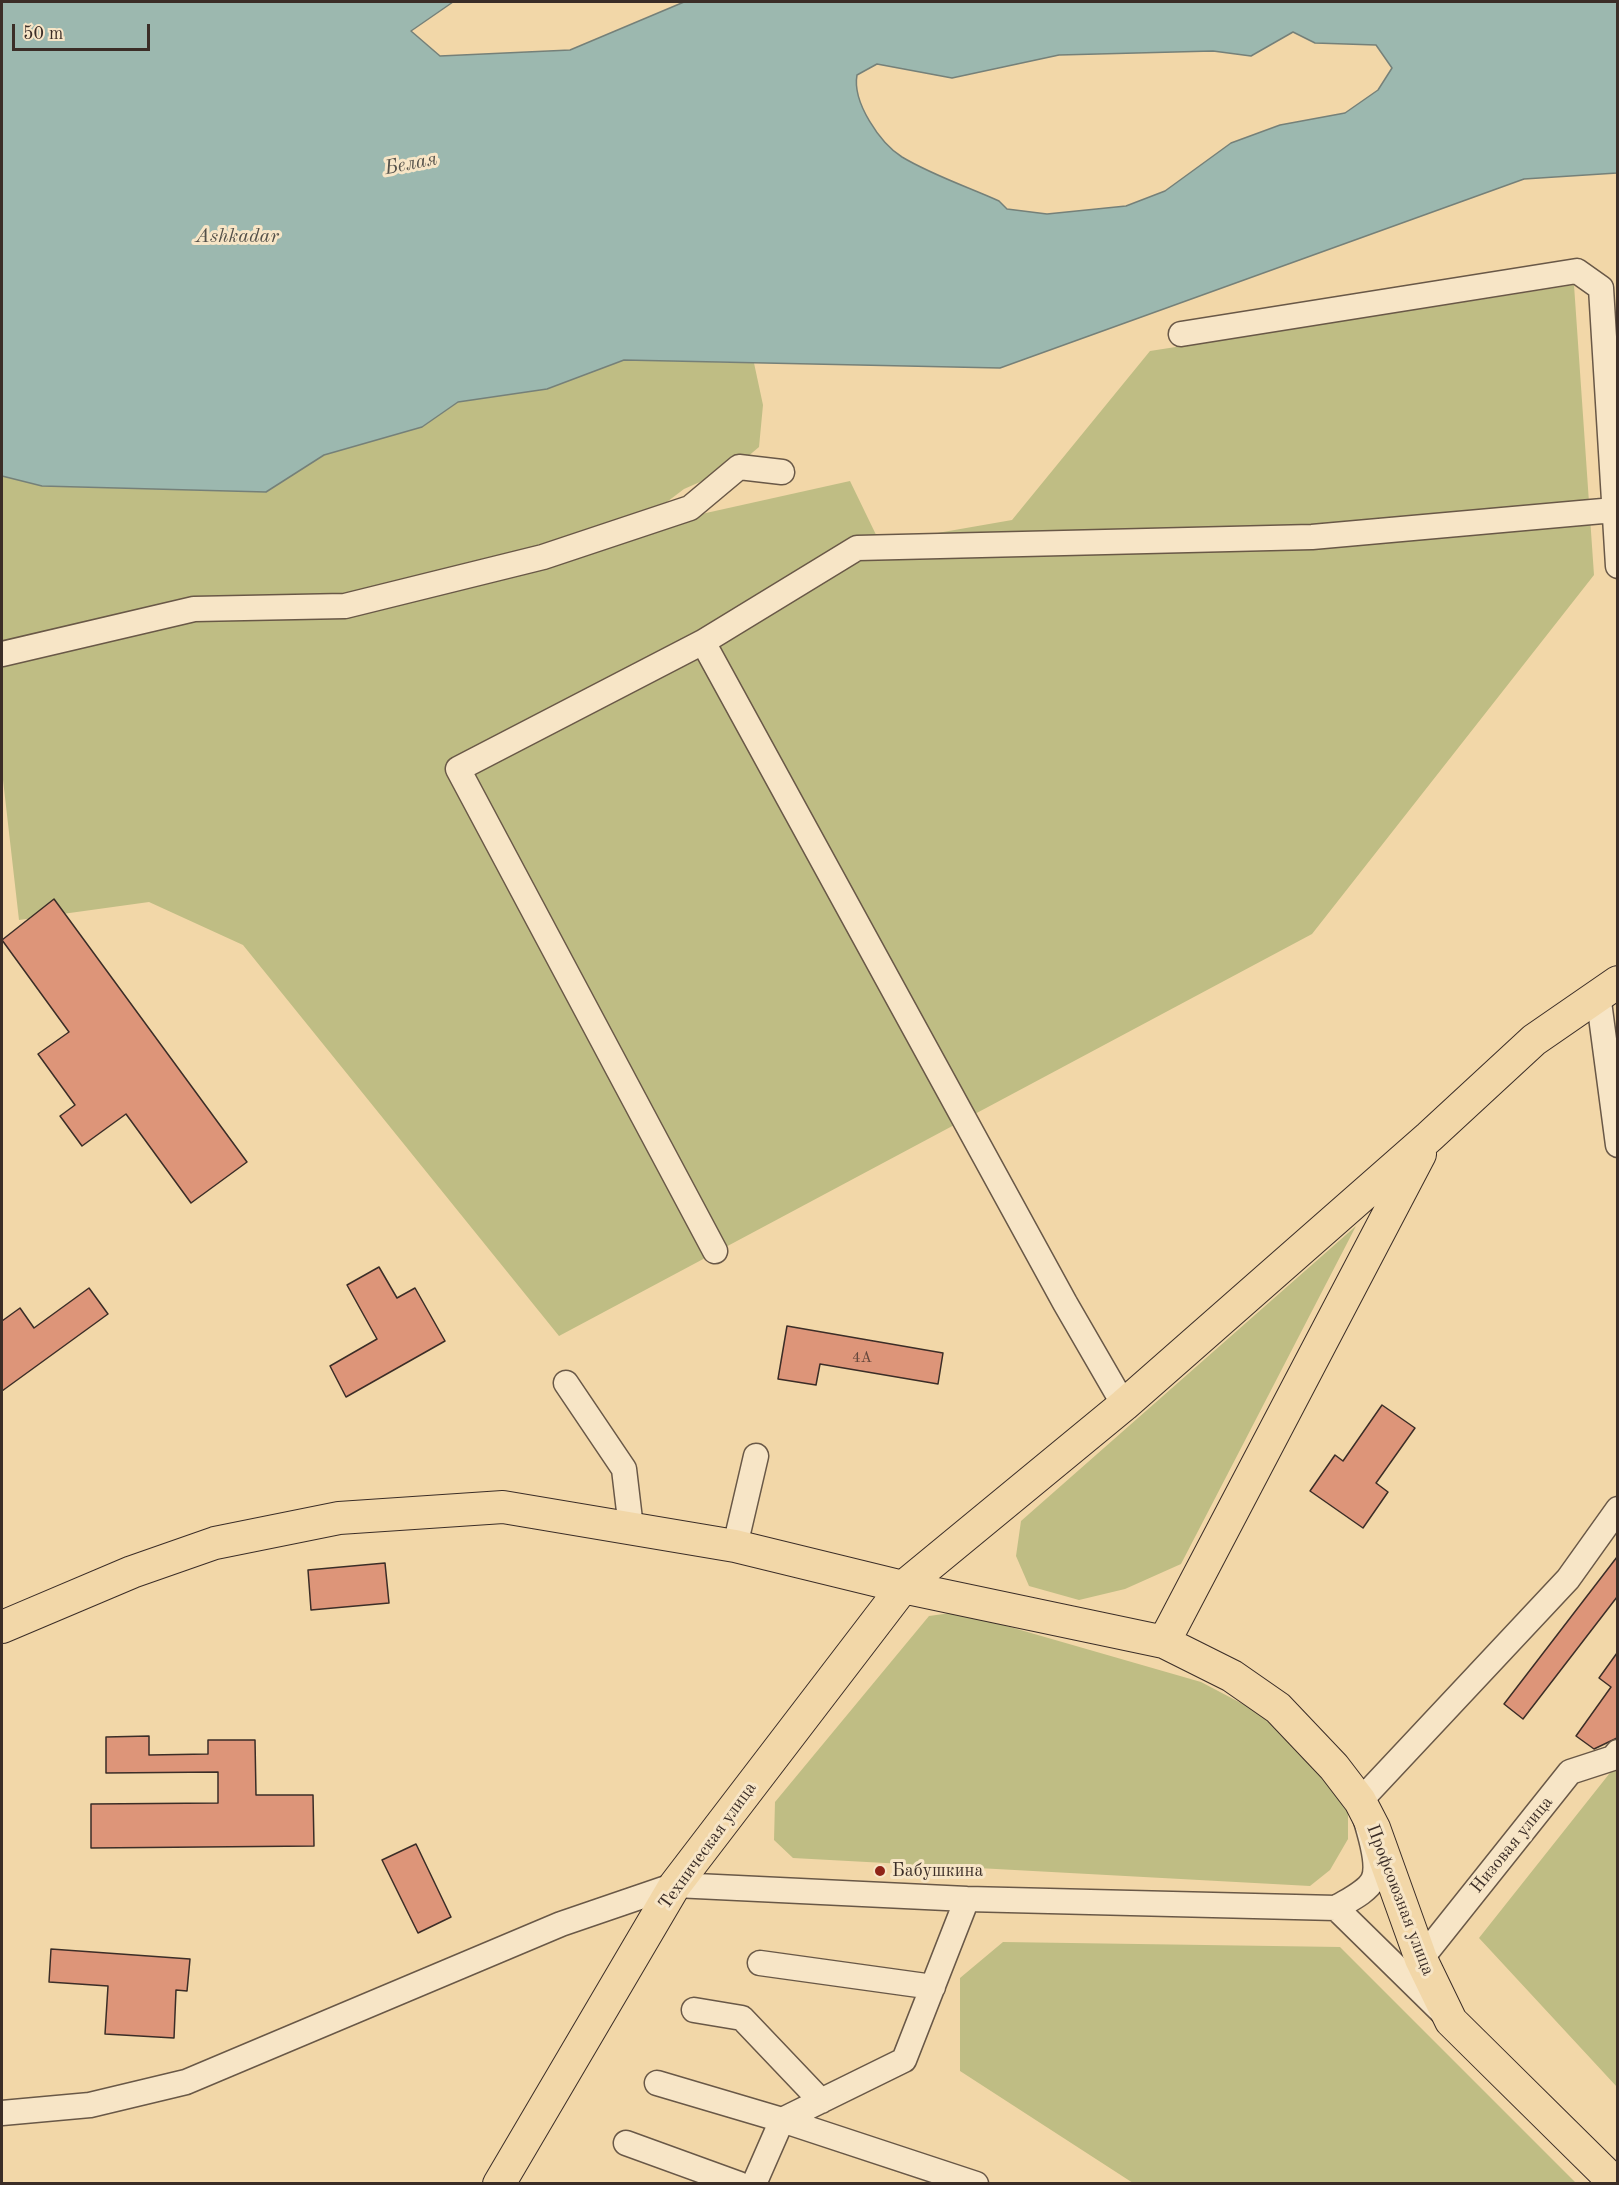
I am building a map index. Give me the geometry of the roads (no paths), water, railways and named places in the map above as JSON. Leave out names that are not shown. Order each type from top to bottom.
[{"type":"main road","name":"Техническая улица","points":[[499,2184],[675,1885],[903,1587],[1124,1406],[1429,1137],[1534,1040],[1607,988]]},
{"type":"main road","points":[[1164,1642],[1429,1137]]},
{"type":"main road","name":"Профсоюзная улица","points":[[2,1627],[132,1572],[215,1543],[339,1518],[503,1507],[735,1546],[903,1587],[1164,1642],[1232,1676],[1278,1708],[1334,1767],[1360,1801],[1389,1867],[1421,1959],[1451,2021],[1616,2184]]},
{"type":"street","points":[[1181,334],[1577,271],[1601,288],[1617,566]]},
{"type":"street","points":[[2,654],[194,609],[345,606],[543,557],[690,508],[739,467],[782,472]]},
{"type":"street","points":[[716,1251],[458,769],[703,642],[857,548],[1312,537],[1614,510]]},
{"type":"street","points":[[703,642],[1065,1303],[1124,1406]]},
{"type":"street","points":[[1607,988],[1617,1145]]},
{"type":"street","points":[[566,1383],[624,1469],[631,1528]]},
{"type":"street","points":[[735,1546],[756,1456]]},
{"type":"street","points":[[2,2113],[90,2105],[186,2082],[561,1924],[675,1885],[967,1899],[1336,1908],[1373,1880],[1376,1868],[1360,1801],[1568,1579],[1617,1509]]},
{"type":"street","name":"Низовая улица","points":[[1421,1959],[1570,1772],[1616,1758]]},
{"type":"street","points":[[754,2184],[782,2120],[904,2060],[967,1899]]},
{"type":"street","points":[[1336,1908],[1451,2021]]},
{"type":"street","points":[[760,1963],[933,1987]]},
{"type":"street","points":[[694,2010],[742,2018],[821,2101]]},
{"type":"street","points":[[657,2083],[782,2120],[976,2184]]},
{"type":"street","points":[[626,2143],[739,2184]]},
{"type":"water","name":"Ashkadar","points":[[2,2],[453,2],[411,31],[440,56],[570,50],[684,2],[1617,2],[1617,173],[1524,179],[1000,368],[624,360],[547,389],[458,402],[422,427],[324,455],[266,492],[42,486],[2,476]],"holes":[[[1293,32],[1315,43],[1376,45],[1392,68],[1378,90],[1345,113],[1280,125],[1231,143],[1165,191],[1126,206],[1047,214],[1007,209],[999,201],[902,157],[885,142],[869,121],[857,86],[857,75],[877,64],[952,78],[1059,55],[1213,51],[1251,56]]]},
{"type":"place","name":"Бабушкина","points":[[880,1871]]},
{"type":"water label","name":"Белая","points":[[411,164]]}]
